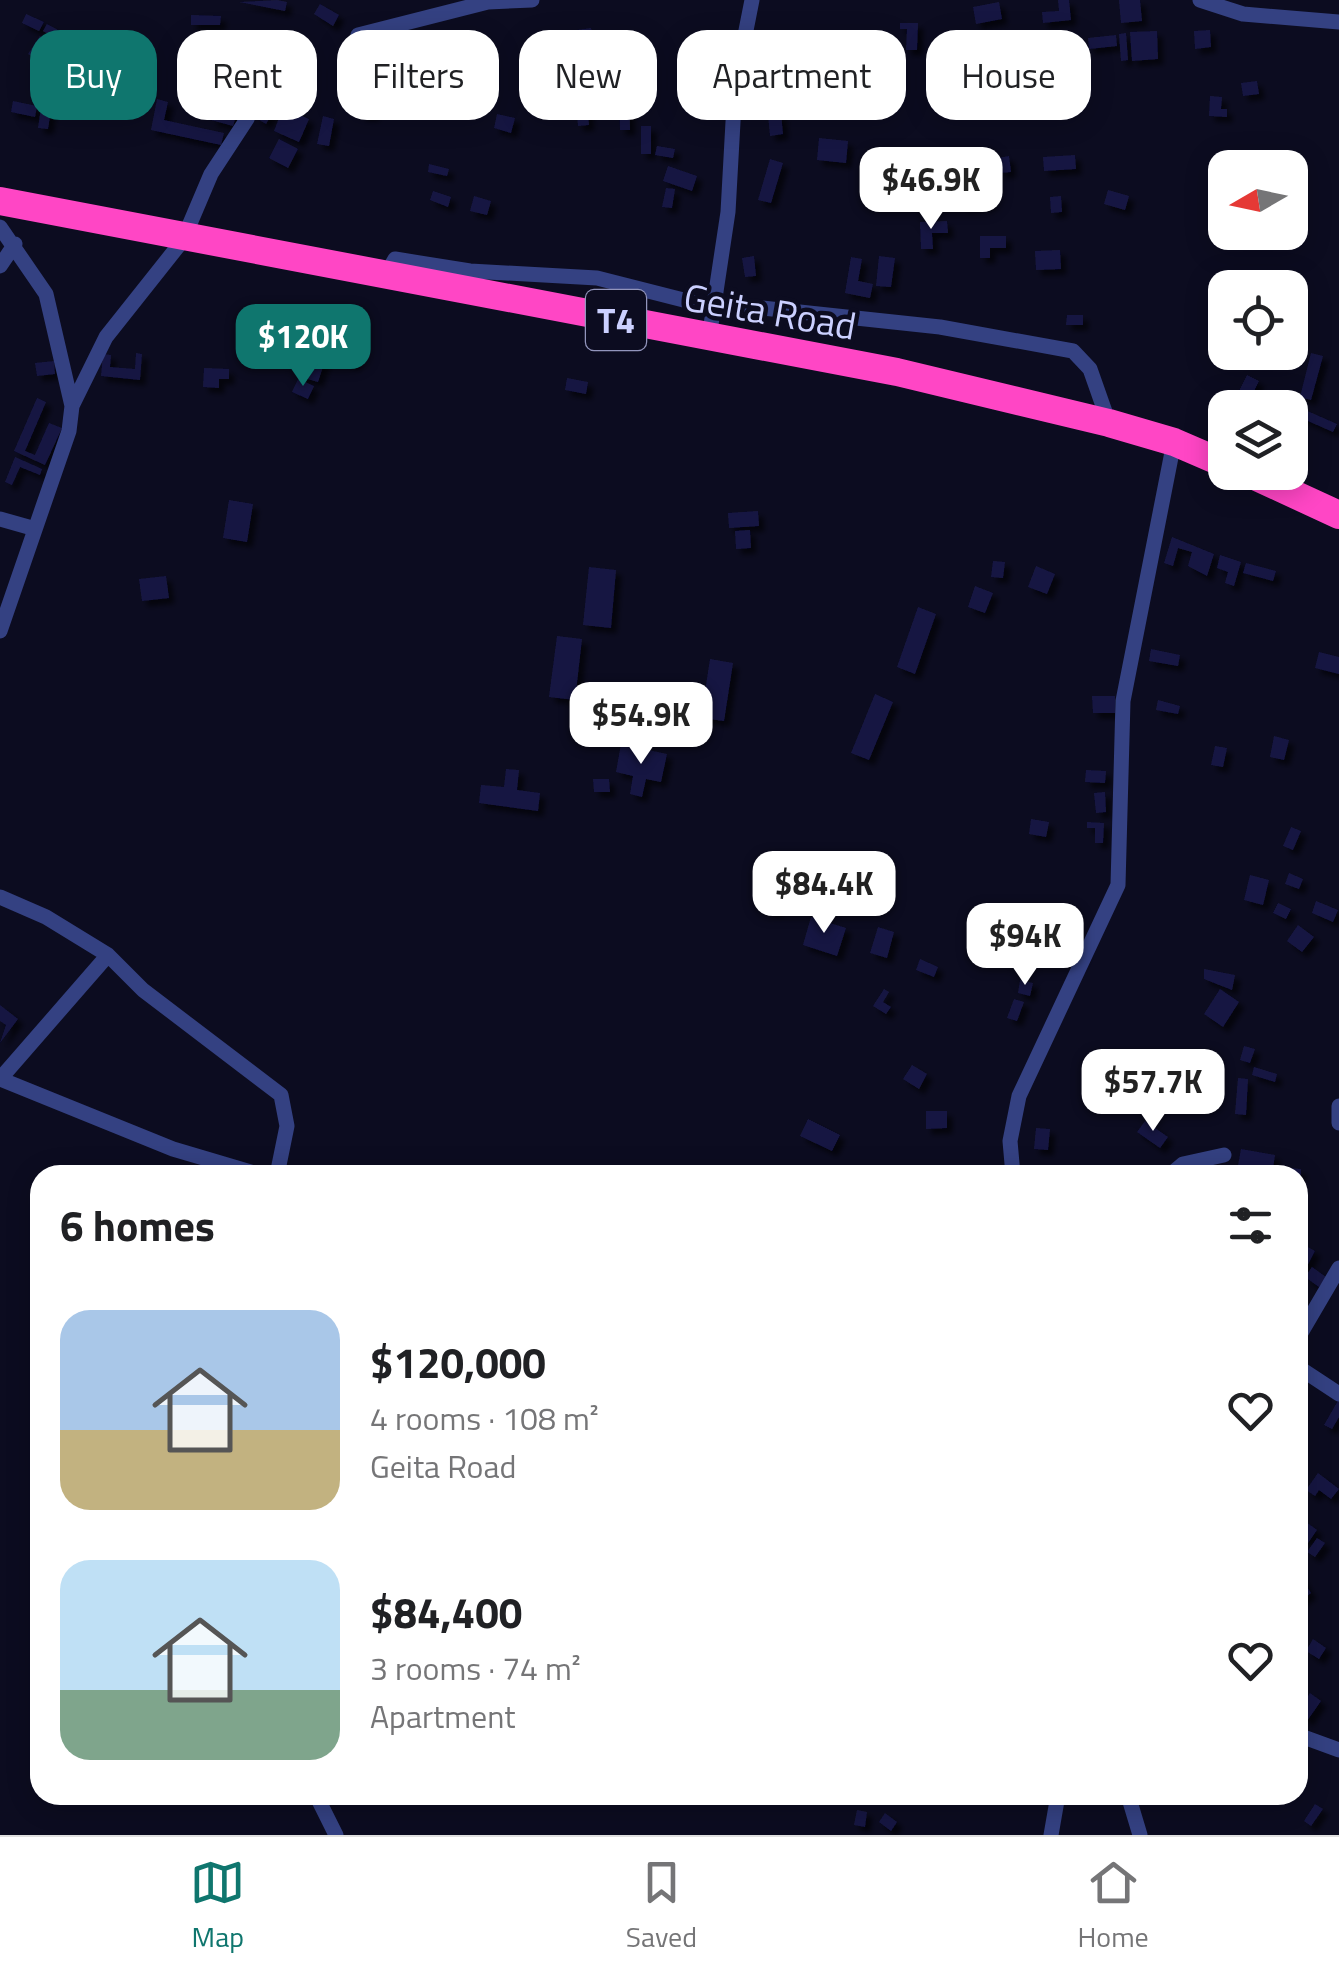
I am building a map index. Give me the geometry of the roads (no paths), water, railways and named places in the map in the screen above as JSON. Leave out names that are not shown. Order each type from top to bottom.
[{"type":"highway","name":"Geita Road","points":[[0,202],[183,240],[387,273],[897,372],[1110,423],[1208,457]]},
{"type":"highway","points":[[1285,490],[1339,515]]},
{"type":"street","points":[[377,30],[485,1],[532,0]]},
{"type":"street","points":[[709,338],[728,212],[735,86],[752,0]]},
{"type":"street","points":[[1200,0],[1243,14],[1339,22]]},
{"type":"street","points":[[0,631],[68,431],[72,406],[106,337],[183,240],[211,174],[246,120]]},
{"type":"street","points":[[0,227],[46,294],[72,406]]},
{"type":"street","points":[[0,266],[15,244]]},
{"type":"street","points":[[387,273],[395,258],[470,271],[597,278],[715,308],[762,308],[940,327],[1074,351],[1090,369],[1110,423]]},
{"type":"street","points":[[1012,1165],[1010,1141],[1020,1096],[1118,886],[1123,701],[1174,442]]},
{"type":"street","points":[[0,519],[32,528]]},
{"type":"street","points":[[0,897],[46,917],[108,955],[144,990],[281,1095],[287,1126],[278,1165]]},
{"type":"street","points":[[108,955],[0,1078],[173,1149],[227,1165]]},
{"type":"street","points":[[1339,1106],[1339,1123]]},
{"type":"street","points":[[1183,1165],[1224,1154]]},
{"type":"street","points":[[1308,1321],[1339,1268]]},
{"type":"street","points":[[1308,1374],[1339,1394]]},
{"type":"street","points":[[1308,1739],[1339,1750]]},
{"type":"street","points":[[321,1805],[336,1835]]},
{"type":"street","points":[[1051,1835],[1056,1805]]},
{"type":"street","points":[[1058,1805],[1066,1835]]},
{"type":"street","points":[[1131,1805],[1140,1835]]}]
